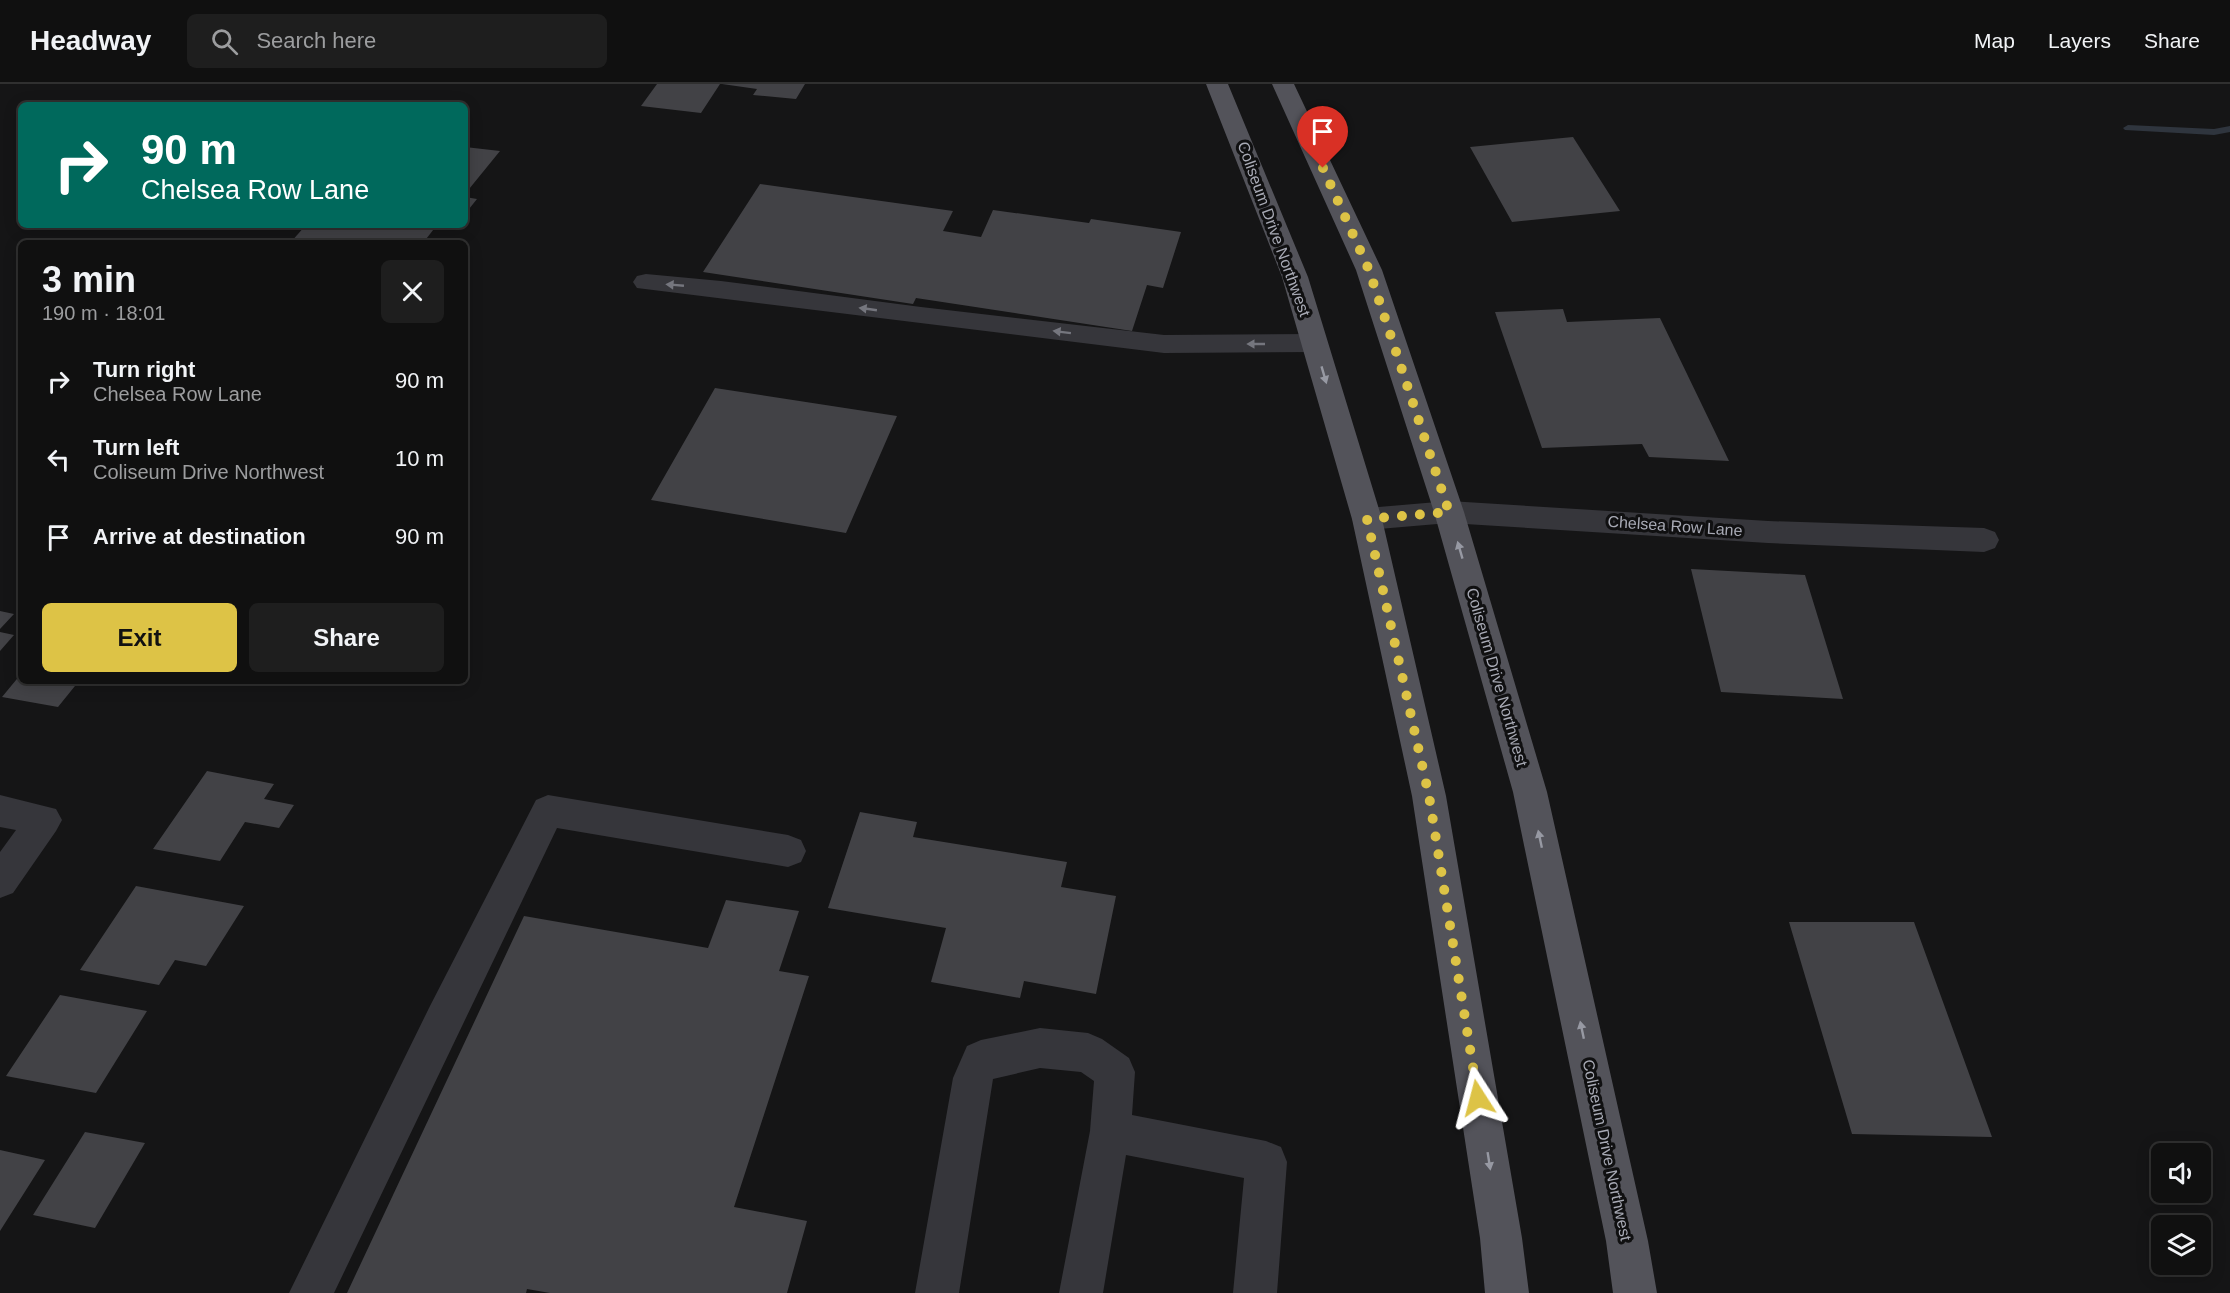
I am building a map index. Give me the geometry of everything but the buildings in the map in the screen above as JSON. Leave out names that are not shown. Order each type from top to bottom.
[{"type":"main road","name":"Coliseum Drive Northwest","points":[[1217,84],[1291,266],[1367,519],[1429,796],[1501,1238],[1507,1293]]},
{"type":"main road","name":"Coliseum Drive Northwest","points":[[1283,84],[1369,270],[1449,512],[1530,792],[1625,1230],[1635,1293]]},
{"type":"street","points":[[646,282],[722,289],[921,316],[1164,344],[1315,343]]},
{"type":"street","name":"Chelsea Row Lane","points":[[1367,519],[1449,512],[1768,532],[1984,540]]},
{"type":"street","points":[[311,1293],[438,1030],[548,810],[788,851]]},
{"type":"street","points":[[0,811],[44,820],[0,881]]},
{"type":"street","points":[[937,1293],[973,1078],[981,1060],[1040,1048],[1088,1053],[1115,1072],[1110,1131],[1082,1293]]},
{"type":"street","points":[[1110,1131],[1266,1161],[1255,1293]]},
{"type":"waterway","points":[[2128,128],[2214,132],[2230,129]]},
{"type":"route","points":[[1323,168],[1369,270],[1449,512],[1367,519],[1429,796],[1478,1098]]}]
